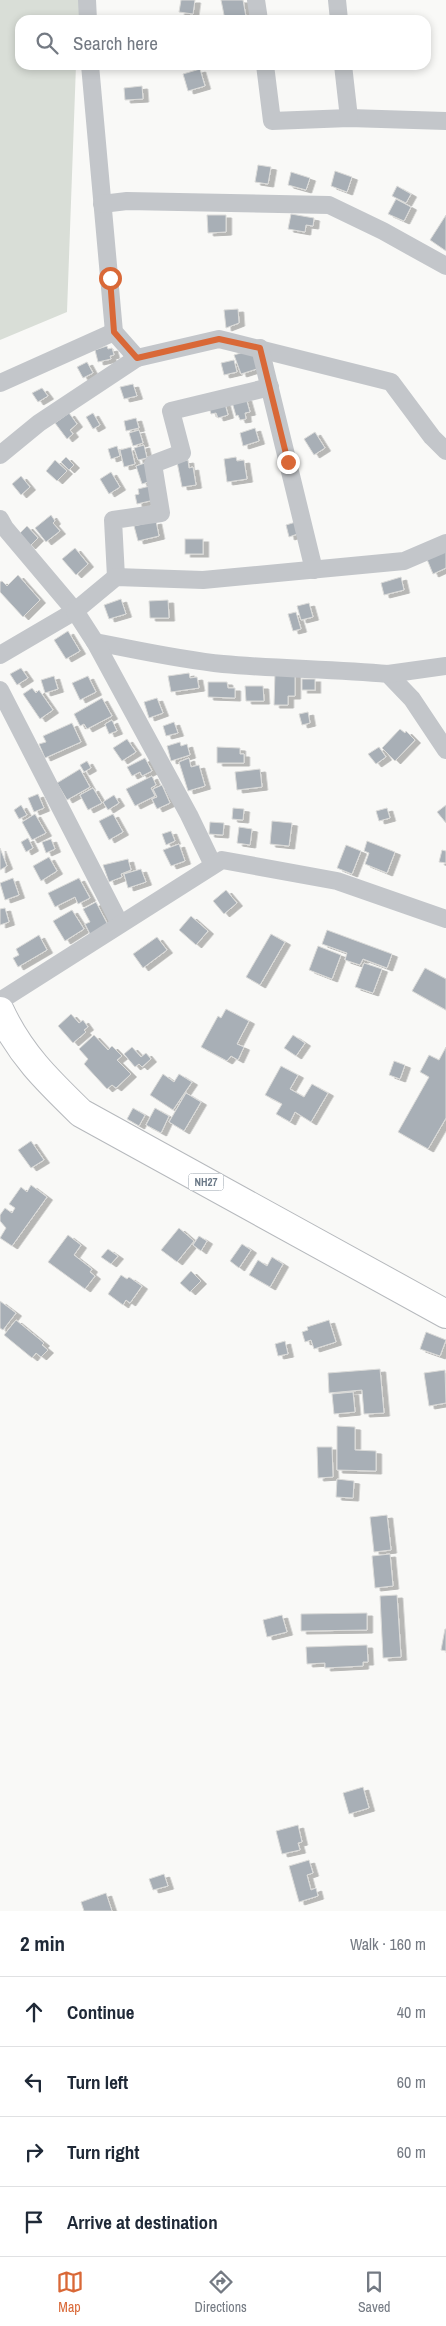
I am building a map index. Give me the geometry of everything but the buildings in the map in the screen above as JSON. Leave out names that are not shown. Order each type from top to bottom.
[{"type":"highway","name":"NH27","points":[[0,1011],[9,1031],[37,1071],[81,1113],[446,1314]]},
{"type":"street","points":[[87,0],[88,15]]},
{"type":"street","points":[[256,0],[258,15]]},
{"type":"street","points":[[336,0],[338,15]]},
{"type":"street","points":[[90,70],[114,332],[137,358]]},
{"type":"street","points":[[266,70],[272,121],[349,118],[446,121]]},
{"type":"street","points":[[344,70],[349,118]]},
{"type":"street","points":[[102,204],[127,200],[329,205],[383,231],[446,266]]},
{"type":"street","points":[[0,383],[114,332]]},
{"type":"street","points":[[0,455],[39,423],[137,358],[219,339],[392,382],[432,438],[446,451]]},
{"type":"street","points":[[260,348],[314,570]]},
{"type":"street","points":[[116,577],[113,520],[161,513],[152,464],[182,453],[171,411],[270,387]]},
{"type":"street","points":[[0,519],[5,528],[75,611],[95,642],[213,865]]},
{"type":"street","points":[[0,656],[75,611],[116,577],[203,580],[404,561],[446,543]]},
{"type":"street","points":[[95,642],[221,664],[388,674],[446,666]]},
{"type":"street","points":[[388,674],[412,699],[446,750]]},
{"type":"street","points":[[0,690],[120,924]]},
{"type":"street","points":[[0,1001],[222,860],[337,881],[446,919]]},
{"type":"shaded area","points":[[0,0],[80,0],[79,15],[15,15],[15,70],[76,70],[67,312],[0,340]]},
{"type":"route","points":[[110,278],[114,332],[137,358],[219,339],[260,348],[288,462]]}]
